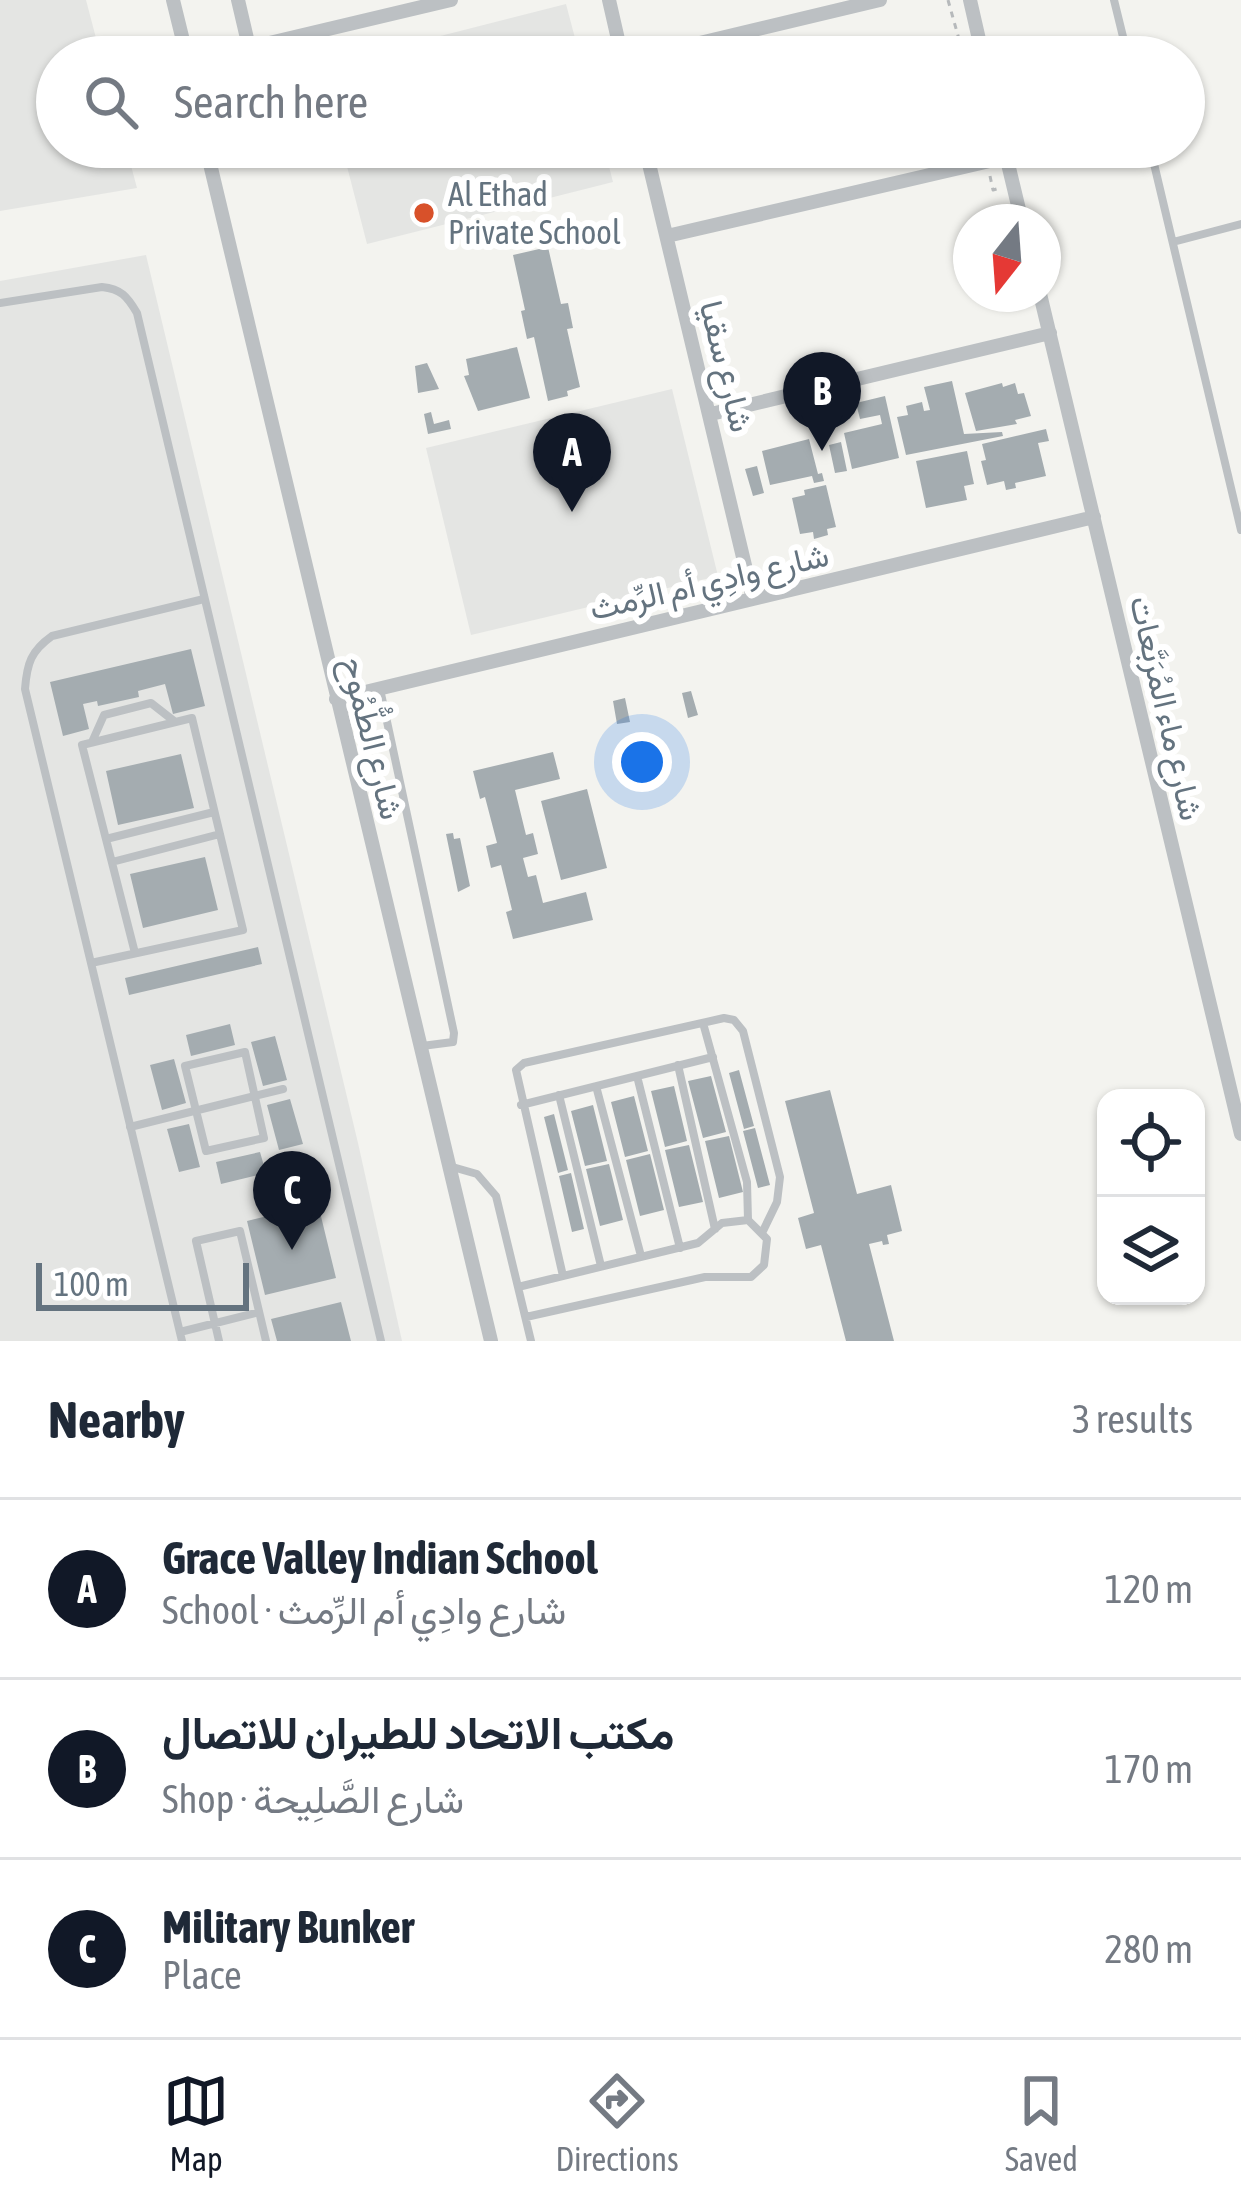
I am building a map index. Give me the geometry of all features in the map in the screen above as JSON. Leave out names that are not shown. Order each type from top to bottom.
[{"type":"street","points":[[173,0],[182,36]]},
{"type":"street","points":[[238,0],[246,36]]},
{"type":"street","points":[[292,36],[451,0]]},
{"type":"street","points":[[609,0],[617,36]]},
{"type":"street","points":[[729,36],[880,0]]},
{"type":"street","points":[[970,0],[978,36]]},
{"type":"street","name":"شارع الطُّمُوح","points":[[211,168],[490,1341]]},
{"type":"street","name":"شارع سقيا","points":[[650,168],[753,599]]},
{"type":"street","points":[[667,236],[941,168]]},
{"type":"street","points":[[1010,168],[1018,204]]},
{"type":"street","name":"شارع ماء المُرَبَّعات","points":[[1045,312],[1241,1134]]},
{"type":"street","points":[[711,414],[1050,333]]},
{"type":"street","name":"شارع وادِي أم الرِّمث","points":[[336,699],[1094,517]]},
{"type":"lane","points":[[1114,0],[1123,36]]},
{"type":"lane","points":[[1155,168],[1228,476],[1236,489],[1241,530]]},
{"type":"lane","points":[[1172,242],[1241,224]]},
{"type":"lane","points":[[0,303],[102,286],[128,296],[137,313],[381,1341]]},
{"type":"lane","points":[[1228,476],[1241,473]]},
{"type":"lane","points":[[204,599],[52,636],[27,663],[25,688],[181,1336],[259,1312]]},
{"type":"lane","points":[[380,689],[454,1033],[453,1042],[443,1046],[421,1046]]},
{"type":"lane","points":[[92,742],[104,715],[151,703],[175,722]]},
{"type":"lane","points":[[91,963],[243,930],[192,718],[82,745],[135,953]]},
{"type":"lane","points":[[106,839],[214,812]]},
{"type":"lane","points":[[112,862],[220,835]]},
{"type":"lane","points":[[526,1317],[705,1276],[751,1277],[768,1257],[763,1231],[777,1202],[781,1177],[743,1031],[729,1018],[521,1064],[515,1074],[521,1105],[563,1276]]},
{"type":"lane","points":[[703,1023],[747,1182],[748,1220]]},
{"type":"lane","points":[[245,1052],[264,1138],[206,1150],[196,1111],[185,1066],[245,1052]]},
{"type":"lane","points":[[521,1105],[713,1057]]},
{"type":"lane","points":[[677,1065],[715,1229]]},
{"type":"lane","points":[[637,1076],[680,1248]]},
{"type":"lane","points":[[596,1086],[641,1256]]},
{"type":"lane","points":[[130,1126],[283,1089]]},
{"type":"lane","points":[[559,1095],[601,1266]]},
{"type":"lane","points":[[448,1166],[477,1174],[496,1196],[531,1341]]},
{"type":"lane","points":[[518,1286],[698,1243],[730,1220],[748,1220],[763,1231]]},
{"type":"lane","points":[[220,1341],[196,1241],[240,1231],[266,1341]]},
{"type":"path","points":[[948,0],[958,36]]},
{"type":"shaded area","points":[[0,0],[86,0],[95,36],[36,36],[36,168],[132,168],[137,188],[0,211]]},
{"type":"shaded area","points":[[566,4],[574,36],[440,36]]},
{"type":"shaded area","name":"Al Ethad Private School","points":[[347,168],[609,168],[613,182],[367,244]]},
{"type":"shaded area","points":[[146,255],[402,1341],[0,1341],[0,281]]},
{"type":"shaded area","points":[[672,389],[718,576],[471,635],[426,448]]},
{"type":"building","points":[[548,247],[561,304],[568,303],[573,328],[567,329],[580,387],[548,401],[534,337],[527,339],[513,255]]},
{"type":"building","points":[[517,347],[530,398],[478,411],[464,376],[469,375],[466,359]]},
{"type":"building","points":[[427,363],[439,389],[418,393],[415,366]]},
{"type":"building","points":[[952,381],[964,434],[1002,432],[1003,436],[906,455],[897,417],[908,415],[906,406],[922,402],[924,411],[930,410],[924,387]]},
{"type":"building","points":[[1002,383],[1003,387],[1015,383],[1018,394],[1024,393],[1031,416],[1015,420],[1017,424],[976,431],[965,393]]},
{"type":"building","points":[[885,396],[899,458],[852,469],[844,433],[882,424],[880,415],[860,419],[856,403]]},
{"type":"building","points":[[431,412],[434,424],[449,420],[451,429],[428,434],[424,414]]},
{"type":"building","points":[[1046,429],[1049,441],[1038,443],[1046,476],[1015,483],[1016,488],[1006,490],[1004,481],[987,485],[982,444]]},
{"type":"building","points":[[809,439],[824,481],[814,483],[812,476],[770,485],[762,451]]},
{"type":"building","points":[[841,442],[847,471],[835,473],[829,445]]},
{"type":"building","points":[[967,451],[974,484],[964,486],[967,500],[926,508],[916,461]]},
{"type":"building","points":[[757,466],[764,493],[753,496],[745,469]]},
{"type":"building","points":[[826,485],[836,527],[814,539],[813,532],[800,534],[792,498]]},
{"type":"building","points":[[191,649],[205,706],[173,714],[165,684],[138,691],[139,697],[98,706],[97,701],[83,704],[89,729],[63,736],[50,682]]},
{"type":"building","points":[[691,691],[698,715],[688,718],[682,693]]},
{"type":"building","points":[[625,698],[630,722],[617,724],[613,701]]},
{"type":"building","points":[[553,752],[560,779],[515,790],[526,835],[533,833],[538,854],[523,858],[528,877],[536,875],[543,903],[586,892],[593,920],[513,939],[506,912],[512,910],[501,865],[491,868],[486,846],[497,843],[473,771]]},
{"type":"building","points":[[181,754],[194,808],[118,825],[106,771]]},
{"type":"building","points":[[587,789],[607,868],[561,880],[541,801]]},
{"type":"building","points":[[453,833],[454,839],[460,838],[470,886],[458,892],[446,834]]},
{"type":"building","points":[[205,857],[218,910],[143,928],[130,874]]},
{"type":"building","points":[[258,947],[262,964],[129,995],[125,978]]},
{"type":"building","points":[[230,1024],[235,1045],[191,1056],[186,1035]]},
{"type":"building","points":[[275,1036],[287,1080],[263,1086],[251,1042]]},
{"type":"building","points":[[174,1059],[186,1103],[162,1110],[150,1065]]},
{"type":"building","points":[[739,1070],[754,1126],[744,1129],[729,1073]]},
{"type":"building","points":[[711,1076],[726,1132],[703,1138],[688,1081]]},
{"type":"building","points":[[674,1086],[687,1141],[665,1147],[651,1091]]},
{"type":"building","points":[[830,1090],[857,1194],[891,1185],[902,1231],[887,1235],[889,1244],[869,1244],[894,1341],[846,1341],[821,1245],[806,1249],[798,1218],[814,1213],[785,1101]]},
{"type":"building","points":[[634,1096],[648,1151],[625,1157],[611,1102]]},
{"type":"building","points":[[290,1099],[303,1144],[279,1150],[267,1105]]},
{"type":"building","points":[[593,1105],[607,1161],[585,1166],[571,1111]]},
{"type":"building","points":[[554,1114],[568,1170],[558,1173],[544,1117]]},
{"type":"building","points":[[189,1124],[200,1167],[179,1172],[167,1129]]},
{"type":"building","points":[[755,1128],[770,1185],[758,1188],[743,1131]]},
{"type":"building","points":[[729,1136],[743,1192],[719,1198],[705,1141]]},
{"type":"building","points":[[689,1145],[703,1202],[679,1207],[665,1150]]},
{"type":"building","points":[[260,1152],[266,1173],[221,1184],[216,1162]]},
{"type":"building","points":[[650,1154],[664,1210],[640,1216],[626,1160]]},
{"type":"building","points":[[609,1164],[623,1220],[600,1226],[586,1169]]},
{"type":"building","points":[[571,1173],[584,1229],[572,1232],[559,1176]]},
{"type":"building","points":[[318,1204],[336,1278],[265,1295],[247,1221]]},
{"type":"building","points":[[341,1302],[351,1341],[277,1341],[271,1319]]},
{"type":"place","name":"Al Ethad Private School","points":[[424,213]]},
{"type":"place","name":"مكتب الاتحاد للطيران للاتصال","points":[[822,451]]},
{"type":"place","name":"Grace Valley Indian School","points":[[572,512]]},
{"type":"place","name":"Military Bunker","points":[[292,1250]]}]
